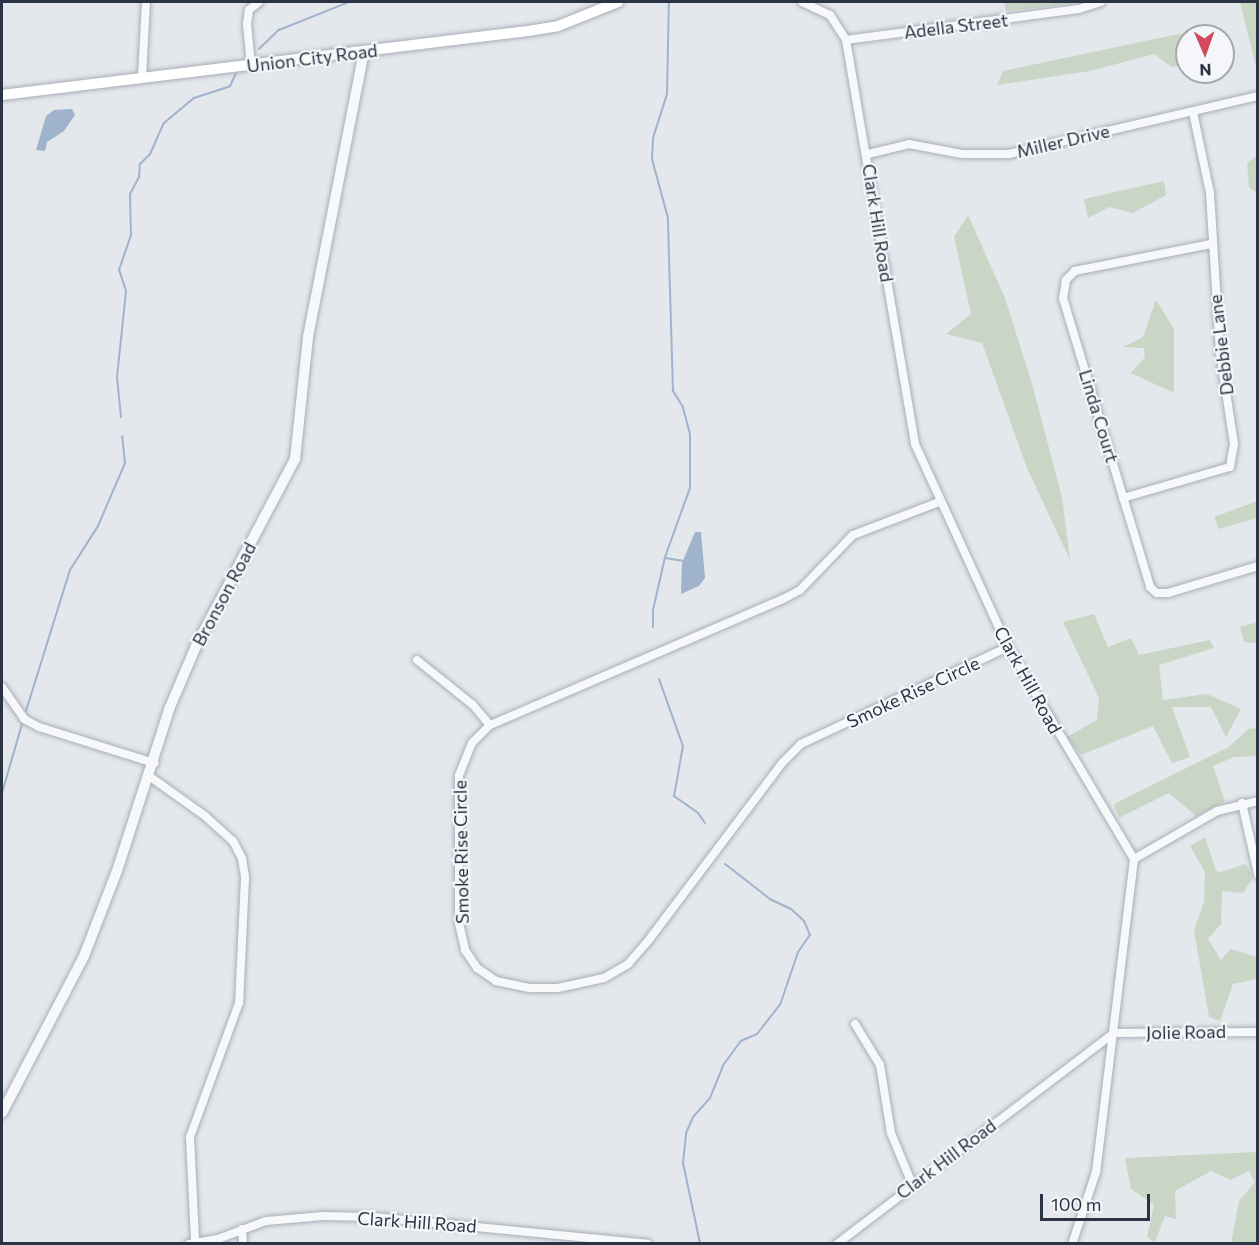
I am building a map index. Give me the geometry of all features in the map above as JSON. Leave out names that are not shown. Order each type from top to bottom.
[{"type":"main road","name":"Union City Road","points":[[2,95],[364,52],[558,26],[618,2]]},
{"type":"street","points":[[142,78],[146,2]]},
{"type":"street","points":[[251,65],[247,24],[249,10],[259,2]]},
{"type":"street","name":"Clark Hill Road","points":[[802,2],[830,15],[846,40],[868,154],[915,444],[939,502],[1008,648],[1134,859]]},
{"type":"street","name":"Adella Street","points":[[846,40],[1079,9],[1101,2]]},
{"type":"street","name":"Bronson Road","points":[[2,1113],[84,957],[154,763],[170,707],[196,646],[295,459],[308,337],[364,52]]},
{"type":"street","name":"Miller Drive","points":[[868,154],[909,144],[962,154],[1009,153],[1257,96]]},
{"type":"street","name":"Debbie Lane","points":[[1123,498],[1230,467],[1234,444],[1220,352],[1211,244],[1210,193],[1193,112]]},
{"type":"street","name":"Linda Court","points":[[1211,244],[1075,272],[1066,280],[1063,298],[1145,576],[1157,593],[1257,566]]},
{"type":"street","name":"Smoke Rise Circle","points":[[939,502],[853,535],[800,590],[490,725],[472,743],[459,775],[459,922],[465,950],[477,968],[496,981],[530,988],[558,988],[604,978],[628,964],[801,744],[1008,648]]},
{"type":"street","points":[[417,660],[473,705],[490,725]]},
{"type":"street","points":[[2,687],[24,718],[39,727],[154,763]]},
{"type":"street","points":[[149,776],[206,816],[233,841],[242,858],[244,878],[238,1003],[190,1137],[192,1242]]},
{"type":"street","points":[[1072,1244],[1095,1172],[1134,859],[1217,811],[1257,801]]},
{"type":"street","points":[[1242,803],[1257,874]]},
{"type":"street","points":[[855,1024],[880,1065],[891,1133],[912,1184]]},
{"type":"street","name":"Jolie Road","points":[[1114,1033],[1257,1032]]},
{"type":"street","name":"Clark Hill Road","points":[[837,1244],[912,1184],[1114,1033]]},
{"type":"street","name":"Clark Hill Road","points":[[192,1242],[218,1239],[242,1229],[291,1217],[375,1217],[648,1244]]},
{"type":"street","points":[[242,1229],[243,1244]]},
{"type":"green space","points":[[1004,2],[1087,2],[1006,11]]},
{"type":"green space","points":[[1240,2],[1257,2],[1257,71]]},
{"type":"green space","points":[[1175,35],[1175,66],[1171,67],[1154,54],[1090,71],[997,85],[1003,71]]},
{"type":"green space","points":[[1257,156],[1257,193],[1249,187],[1247,163]]},
{"type":"green space","points":[[1164,181],[1166,195],[1133,213],[1109,207],[1088,218],[1084,199]]},
{"type":"green space","points":[[968,215],[1005,298],[1032,384],[1062,497],[1070,560],[1027,468],[982,343],[946,334],[971,314],[954,237]]},
{"type":"green space","points":[[1156,300],[1174,329],[1174,393],[1131,373],[1145,357],[1144,348],[1123,347],[1143,337]]},
{"type":"green space","points":[[1257,501],[1257,518],[1219,529],[1214,517]]},
{"type":"green space","points":[[1094,614],[1108,647],[1131,638],[1139,655],[1210,640],[1214,648],[1159,665],[1163,700],[1207,694],[1241,709],[1226,737],[1211,707],[1172,707],[1190,757],[1172,763],[1153,726],[1081,755],[1067,737],[1097,720],[1099,698],[1063,622]]},
{"type":"green space","points":[[1257,622],[1257,643],[1244,642],[1240,627]]},
{"type":"green space","points":[[1257,728],[1257,756],[1234,757],[1213,766],[1225,801],[1196,816],[1169,793],[1119,818],[1114,804],[1229,747],[1248,729]]},
{"type":"green space","points":[[1205,837],[1217,873],[1246,864],[1253,878],[1243,893],[1222,891],[1221,924],[1208,939],[1221,960],[1231,949],[1257,957],[1257,979],[1233,984],[1220,1021],[1209,1017],[1194,930],[1204,902],[1205,872],[1190,846]]},
{"type":"green space","points":[[1257,1152],[1257,1243],[1231,1243],[1239,1201],[1255,1182],[1249,1171],[1231,1180],[1211,1171],[1175,1191],[1176,1219],[1165,1216],[1155,1242],[1147,1237],[1154,1205],[1131,1189],[1125,1158]]},
{"type":"water","points":[[72,109],[75,115],[64,131],[47,142],[45,151],[36,150],[46,116],[54,110]]},
{"type":"water","points":[[695,532],[701,532],[705,578],[699,586],[681,594],[682,563]]},
{"type":"waterway","points":[[259,49],[279,30],[349,2]]},
{"type":"waterway","points":[[653,627],[653,610],[665,557],[690,488],[690,434],[683,407],[673,391],[668,218],[652,159],[653,138],[667,94],[669,2]]},
{"type":"waterway","points":[[121,417],[117,377],[126,291],[119,270],[131,236],[130,194],[139,177],[140,164],[150,154],[164,123],[194,98],[230,86],[236,73]]},
{"type":"waterway","points":[[26,711],[70,570],[98,526],[125,463],[122,436]]},
{"type":"waterway","points":[[665,558],[683,561]]},
{"type":"waterway","points":[[659,679],[683,746],[674,796],[698,813],[705,823]]},
{"type":"waterway","points":[[2,793],[22,724]]},
{"type":"waterway","points":[[700,1243],[683,1163],[686,1133],[693,1117],[710,1098],[724,1064],[741,1041],[757,1034],[780,1005],[798,952],[810,935],[804,921],[791,909],[770,899],[725,864]]}]
